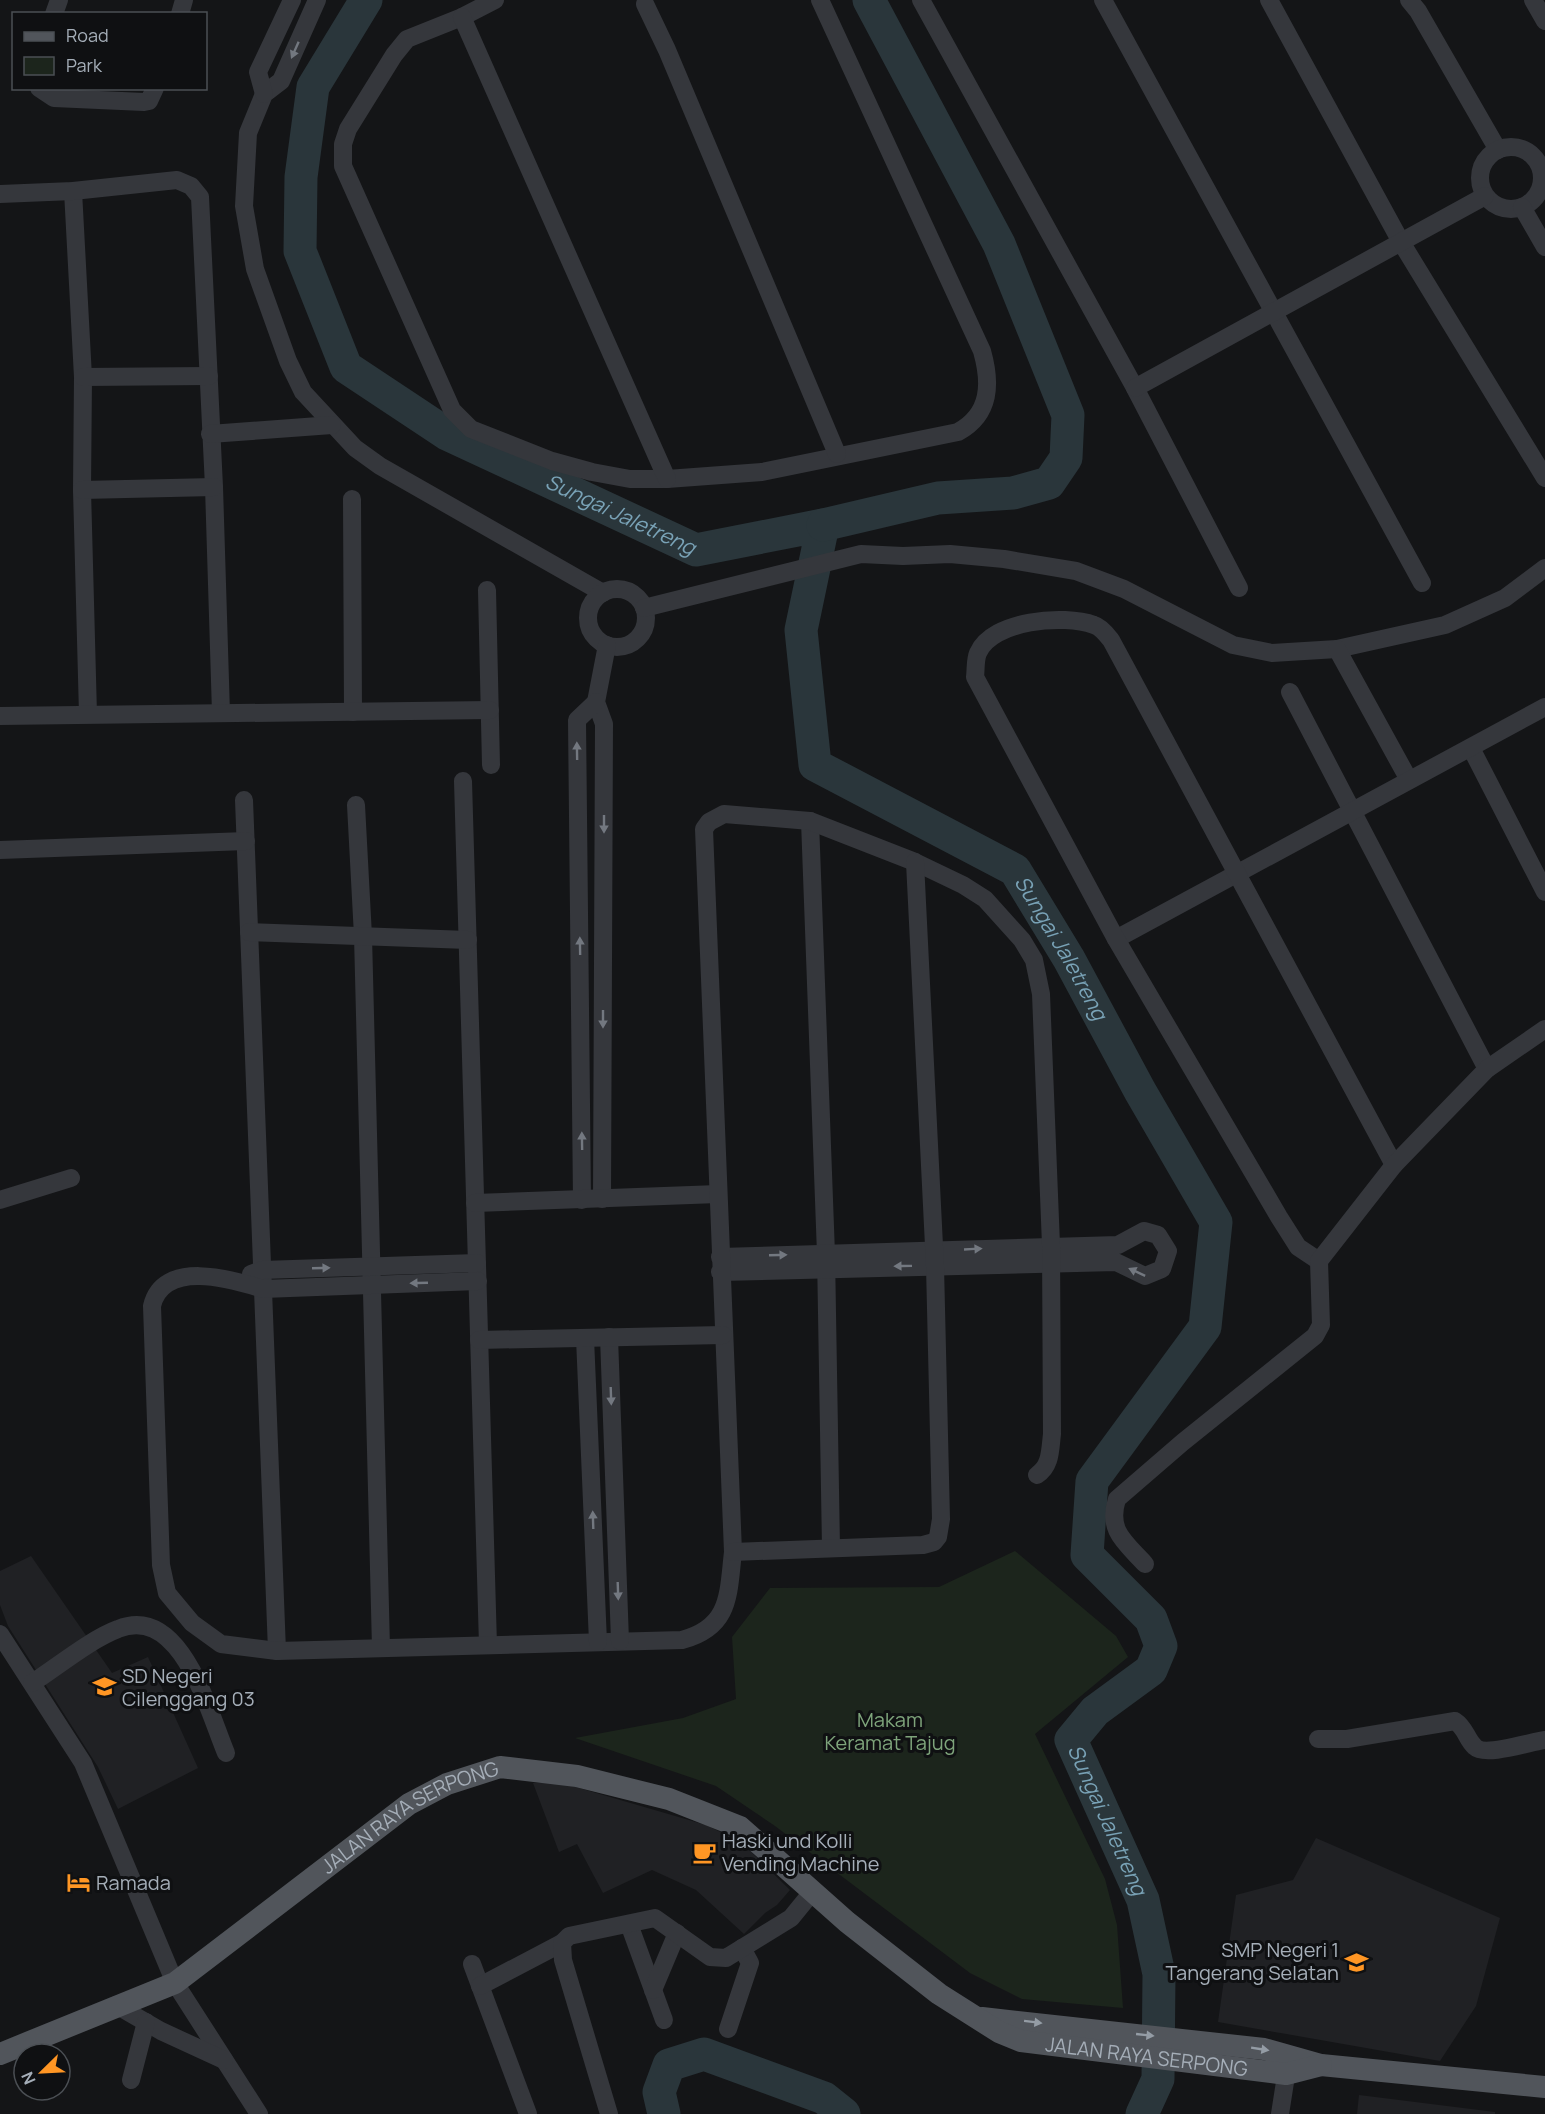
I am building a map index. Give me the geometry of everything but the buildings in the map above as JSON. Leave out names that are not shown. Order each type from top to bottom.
[{"type":"main road","name":"JALAN RAYA SERPONG","points":[[0,2054],[116,2005],[176,1983],[409,1804],[447,1784],[500,1767],[588,1779],[669,1799],[740,1827],[847,1922],[939,1994],[999,2032],[1021,2041],[1202,2041],[1288,2064]]},
{"type":"main road","name":"JALAN RAYA SERPONG","points":[[1087,2040],[1201,2065],[1321,2065],[1545,2088]]},
{"type":"street","points":[[264,94],[258,72],[292,0]]},
{"type":"street","points":[[317,0],[281,81],[264,94],[248,133],[244,206],[255,269],[288,361],[303,392],[355,448],[380,466],[603,593]]},
{"type":"street","points":[[495,0],[462,17],[407,39],[348,129],[343,166],[452,410],[462,423],[471,429],[552,461],[630,479],[667,479],[762,472],[837,454],[958,432],[971,425],[987,396],[988,385],[982,351],[820,0]]},
{"type":"street","points":[[921,0],[1135,388],[1239,588]]},
{"type":"street","points":[[1103,0],[1422,583]]},
{"type":"street","points":[[1269,0],[1401,242],[1545,478]]},
{"type":"street","points":[[1409,0],[1419,11],[1498,150]]},
{"type":"street","points":[[1533,0],[1545,21]]},
{"type":"street","points":[[645,4],[667,50],[837,454]]},
{"type":"street","points":[[462,17],[667,479]]},
{"type":"street","points":[[42,90],[54,98],[144,102],[149,101],[154,90]]},
{"type":"street","points":[[1507,148],[1526,152],[1542,164],[1538,194],[1522,207],[1502,208],[1485,196],[1480,175],[1489,156],[1498,150],[1507,148]]},
{"type":"street","points":[[0,194],[73,191],[177,180],[191,186],[200,197],[214,487],[221,713]]},
{"type":"street","points":[[73,191],[83,377],[82,490],[88,714]]},
{"type":"street","points":[[1135,388],[1485,196]]},
{"type":"street","points":[[1522,207],[1545,247]]},
{"type":"street","points":[[83,377],[209,376]]},
{"type":"street","points":[[210,434],[332,425]]},
{"type":"street","points":[[82,490],[214,487]]},
{"type":"street","points":[[352,499],[353,712]]},
{"type":"street","points":[[644,609],[776,573],[861,554],[950,554],[1004,559],[1076,571],[1124,589],[1233,645],[1272,653],[1338,649],[1445,625],[1505,598],[1545,568]]},
{"type":"street","points":[[615,589],[627,591],[638,598],[646,619],[638,638],[618,647],[607,645],[597,639],[591,630],[588,618],[595,599],[603,593],[615,589]]},
{"type":"street","points":[[487,590],[492,765]]},
{"type":"street","points":[[1319,1261],[1298,1247],[1291,1238],[1116,939],[975,676],[977,654],[997,633],[1029,622],[1050,621],[1094,625],[1112,640],[1394,1165]]},
{"type":"street","points":[[603,1199],[604,724],[596,702],[607,645]]},
{"type":"street","points":[[1338,649],[1409,780]]},
{"type":"street","points":[[1290,692],[1487,1069]]},
{"type":"street","points":[[582,1200],[577,720],[596,702]]},
{"type":"street","points":[[1116,939],[1545,707]]},
{"type":"street","points":[[0,716],[490,710]]},
{"type":"street","points":[[1471,748],[1545,892]]},
{"type":"street","points":[[463,781],[488,1645]]},
{"type":"street","points":[[244,800],[277,1651]]},
{"type":"street","points":[[356,805],[363,936],[381,1648]]},
{"type":"street","points":[[372,1275],[263,1289],[234,1280],[186,1277],[164,1285],[155,1295],[152,1306],[161,1565],[167,1593],[192,1623],[221,1644],[277,1651],[682,1640],[708,1630],[727,1598],[733,1552],[704,829],[709,822],[724,814],[810,821],[915,862],[963,885],[985,899],[1003,916],[1035,960],[1041,994],[1052,1254],[1052,1434],[1049,1461],[1044,1471],[1036,1475]]},
{"type":"street","points":[[810,821],[826,1261],[831,1548]]},
{"type":"street","points":[[0,849],[246,841]]},
{"type":"street","points":[[733,1552],[923,1545],[934,1542],[938,1537],[941,1519],[935,1258],[915,862]]},
{"type":"street","points":[[249,932],[468,940]]},
{"type":"street","points":[[1145,1564],[1119,1535],[1114,1524],[1113,1512],[1117,1499],[1183,1442],[1315,1336],[1321,1325],[1319,1261],[1394,1165],[1487,1069],[1545,1029]]},
{"type":"street","points":[[0,1200],[71,1178]]},
{"type":"street","points":[[475,1203],[718,1194]]},
{"type":"street","points":[[720,1265],[1052,1254],[1118,1245],[1144,1231],[1158,1235],[1168,1251],[1166,1263],[1151,1276],[1139,1275],[1116,1262],[1052,1254]]},
{"type":"street","points":[[234,1280],[262,1270],[372,1275],[477,1272]]},
{"type":"street","points":[[479,1340],[723,1335]]},
{"type":"street","points":[[609,1337],[620,1641]]},
{"type":"street","points":[[585,1338],[598,1642]]},
{"type":"street","points":[[32,1683],[116,1629],[143,1624],[153,1626],[167,1635],[187,1662],[226,1753]]},
{"type":"street","points":[[0,1634],[83,1763],[176,1983],[259,2114]]},
{"type":"street","points":[[1318,1739],[1347,1739],[1455,1721],[1462,1725],[1475,1747],[1485,1752],[1545,1740]]},
{"type":"street","points":[[480,1986],[562,1943],[570,1936],[655,1918],[711,1957],[726,1958],[791,1918],[813,1891]]},
{"type":"street","points":[[629,1924],[664,2020]]},
{"type":"street","points":[[653,1990],[677,1933]]},
{"type":"street","points":[[562,1943],[563,1960],[609,2114]]},
{"type":"street","points":[[728,2029],[750,1963],[742,1948]]},
{"type":"street","points":[[472,1964],[528,2114]]},
{"type":"street","points":[[116,2005],[224,2060]]},
{"type":"street","points":[[131,2080],[146,2022]]},
{"type":"street","points":[[1280,2114],[1288,2064]]},
{"type":"shaded area","name":"SD Negeri Cilenggang 03","points":[[31,1556],[112,1673],[148,1657],[198,1768],[118,1809],[98,1767],[8,1626],[0,1605],[0,1571]]},
{"type":"shaded area","points":[[533,1783],[562,1783],[706,1825],[741,1842],[790,1890],[777,1905],[765,1913],[744,1934],[696,1890],[652,1870],[603,1893],[577,1844],[559,1852]]},
{"type":"shaded area","name":"SMP Negeri 1 Tangerang Selatan","points":[[1316,1838],[1500,1918],[1476,2006],[1440,2061],[1218,2022],[1236,1895],[1293,1880]]},
{"type":"shaded area","points":[[1359,2095],[1495,2112],[1495,2114],[1357,2114]]},
{"type":"green space","name":"Makam Keramat Tajug","points":[[1015,1551],[1116,1636],[1128,1657],[1035,1734],[1105,1879],[1117,1925],[1123,2008],[1022,1999],[970,1973],[775,1826],[716,1786],[575,1738],[683,1718],[736,1699],[732,1637],[770,1588],[939,1587]]},
{"type":"waterway","name":"Sungai Jaletreng","points":[[366,0],[313,87],[301,177],[300,251],[346,367],[447,434],[696,550],[823,525],[801,630],[815,765],[1015,870],[1069,959],[1140,1091],[1216,1222],[1205,1327],[1092,1481],[1087,1555],[1151,1619],[1161,1646],[1151,1670],[1095,1711],[1071,1740],[1143,1900],[1159,1974],[1158,2079],[1142,2114]]},
{"type":"waterway","points":[[823,525],[938,498],[1013,493],[1049,483],[1066,458],[1068,415],[999,244],[869,0]]},
{"type":"waterway","name":"Sungai Jaletreng","points":[[664,2114],[659,2092],[669,2065],[704,2054],[824,2098],[844,2114]]},
{"type":"place","name":"SD Negeri Cilenggang 03","points":[[104,1687]]},
{"type":"place","name":"Haski und Kolli Vending Machine","points":[[704,1853]]},
{"type":"place","name":"Ramada","points":[[78,1883]]},
{"type":"place","name":"SMP Negeri 1 Tangerang Selatan","points":[[1357,1962]]}]
